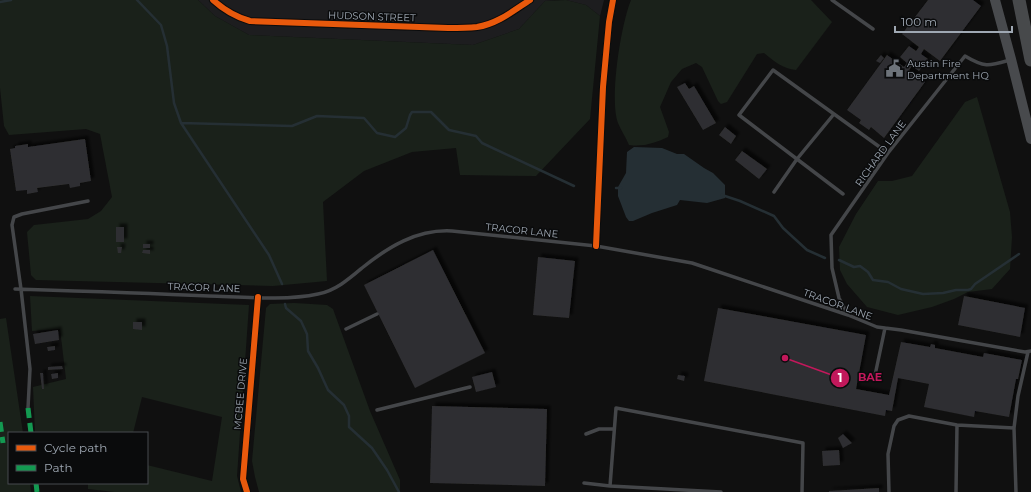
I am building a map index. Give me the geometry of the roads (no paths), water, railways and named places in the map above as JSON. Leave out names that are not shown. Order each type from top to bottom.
[{"type":"highway","points":[[1019,0],[1031,60]]},
{"type":"highway","points":[[1024,0],[1031,22]]},
{"type":"main road","points":[[995,0],[1031,139]]},
{"type":"street","name":"HUDSON STREET","points":[[213,0],[228,12],[239,18],[250,21],[448,28],[477,27],[491,24],[530,0]]},
{"type":"street","points":[[596,246],[603,87],[608,22],[613,0]]},
{"type":"street","name":"MCBEE DRIVE","points":[[247,492],[243,479],[258,297]]},
{"type":"lane","points":[[832,0],[872,29]]},
{"type":"lane","name":"RICHARD LANE","points":[[848,315],[839,298],[832,268],[831,235],[888,153],[965,56],[978,64],[988,65],[1011,59]]},
{"type":"lane","points":[[843,194],[739,115],[773,70],[888,153]]},
{"type":"lane","points":[[774,192],[797,159],[834,114]]},
{"type":"lane","points":[[28,408],[30,370],[12,225],[14,217],[22,214],[88,201]]},
{"type":"lane","name":"TRACOR LANE","points":[[15,289],[258,297],[304,297],[320,294],[336,287],[379,255],[406,239],[433,232],[452,231],[596,246],[692,263],[848,315],[877,327],[1030,352]]},
{"type":"lane","points":[[346,329],[377,314]]},
{"type":"lane","points":[[874,380],[885,328]]},
{"type":"lane","points":[[1016,492],[1014,428],[1018,396],[1030,352]]},
{"type":"lane","points":[[377,410],[470,387]]},
{"type":"lane","points":[[610,486],[616,408],[802,443],[802,492]]},
{"type":"lane","points":[[889,492],[888,454],[894,426],[898,420],[909,416],[956,425],[1014,428]]},
{"type":"lane","points":[[956,425],[956,492]]},
{"type":"lane","points":[[586,434],[599,429],[614,429]]},
{"type":"lane","points":[[584,483],[673,491],[721,492]]},
{"type":"lane","points":[[635,487],[635,492]]},
{"type":"waterway","points":[[0,2],[11,0]]},
{"type":"waterway","points":[[137,0],[161,25],[167,46],[174,103],[181,123],[269,255],[282,284]]},
{"type":"waterway","points":[[181,123],[292,126],[317,116],[364,118],[377,133],[395,137],[406,128],[412,112],[431,112],[449,130],[476,136],[482,143],[574,186]]},
{"type":"waterway","points":[[616,188],[621,188]]},
{"type":"waterway","points":[[722,195],[774,216],[783,228],[807,250],[825,258]]},
{"type":"waterway","points":[[839,260],[854,267],[860,266],[868,272],[873,280],[888,282],[901,289],[923,294],[971,289],[975,284],[1019,254]]},
{"type":"waterway","points":[[285,304],[286,308],[301,321],[307,334],[308,351],[328,390],[344,405],[349,416],[349,427],[372,448],[387,470],[399,492]]},
{"type":"place","name":"Austin Fire Department HQ","points":[[894,69]]},
{"type":"place","name":"BAE","points":[[785,358]]}]
